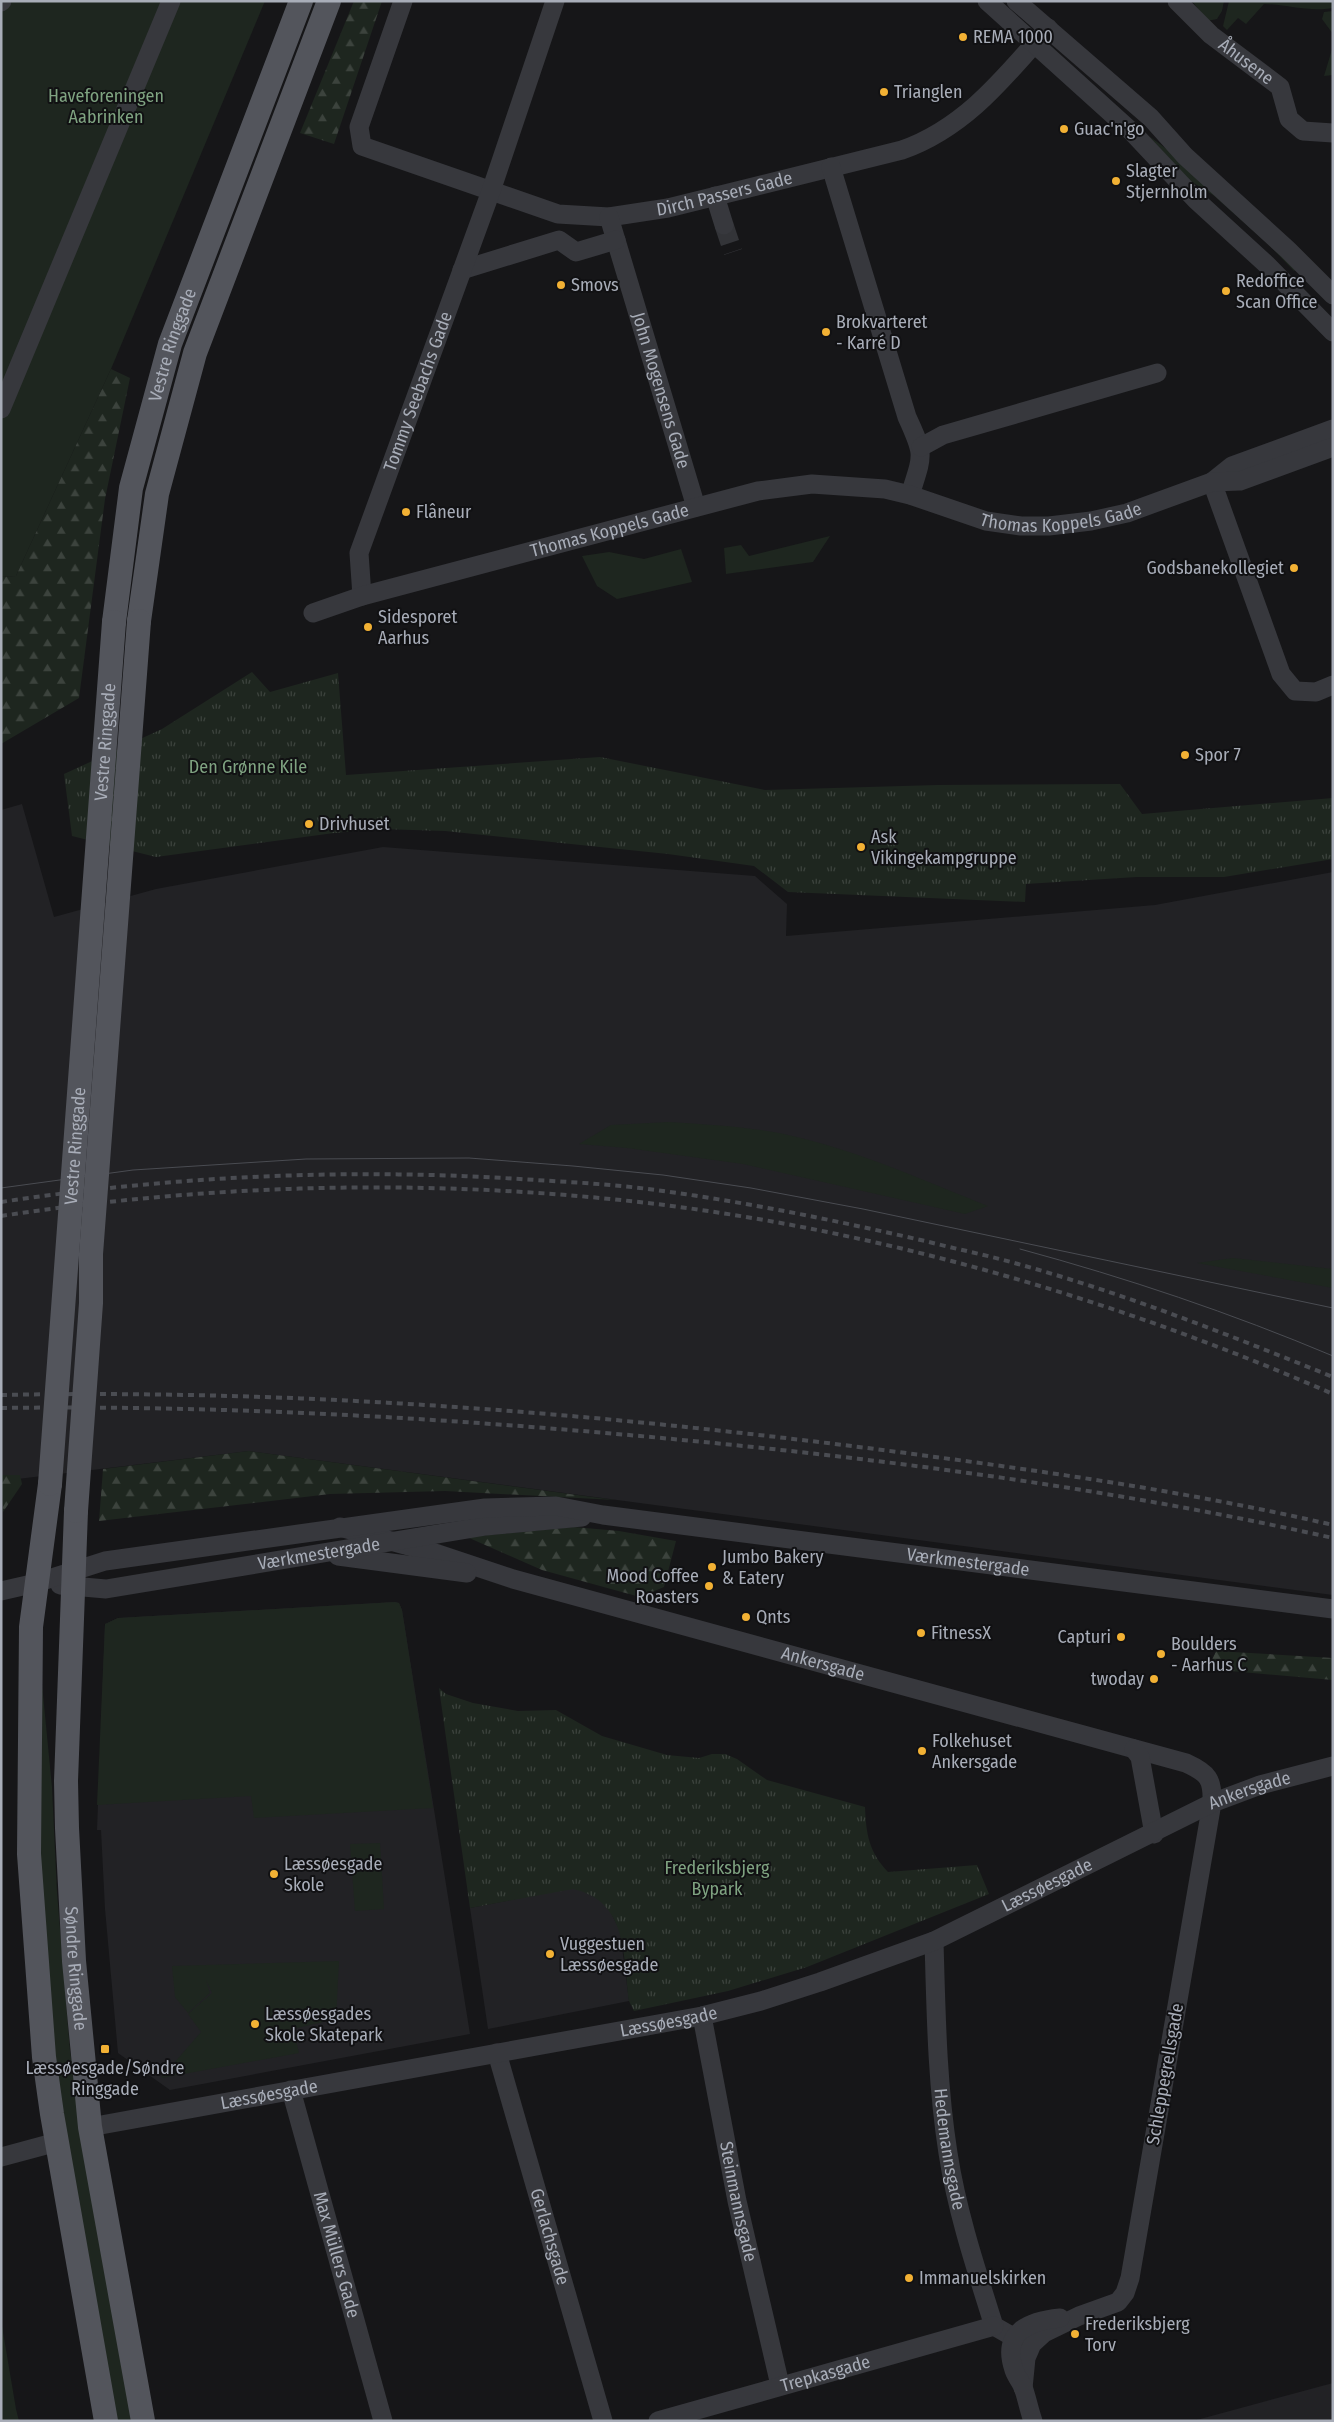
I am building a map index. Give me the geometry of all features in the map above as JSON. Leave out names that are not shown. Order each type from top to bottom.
[{"type":"main road","name":"Vestre Ringgade","points":[[36,1583],[47,1512],[114,622],[131,488],[170,344],[301,1]]},
{"type":"main road","name":"Vestre Ringgade","points":[[76,1511],[91,1303],[91,1254],[139,621],[157,494],[194,354],[329,1]]},
{"type":"main road","name":"Søndre Ringgade","points":[[76,1511],[67,1828],[74,1961],[90,2127],[142,2421]]},
{"type":"main road","points":[[36,1583],[31,1645],[29,1854],[44,2057],[106,2421]]},
{"type":"main road","points":[[100,2392],[101,2421]]},
{"type":"street","points":[[1,409],[7,382],[171,1]]},
{"type":"street","name":"Dirch Passers Gade","points":[[403,1],[359,127],[362,146],[558,214],[609,217],[668,208],[902,150],[927,141],[939,134],[981,101],[1048,28]]},
{"type":"street","name":"Tommy Seebachs Gade","points":[[362,596],[359,553],[491,191],[554,1]]},
{"type":"street","points":[[987,1],[1132,132],[1196,200],[1266,264],[1333,332]]},
{"type":"street","points":[[1016,1],[1151,118],[1185,156],[1288,250],[1329,284],[1303,302]]},
{"type":"street","name":"Åhusene","points":[[1177,1],[1211,35],[1280,87],[1289,119],[1304,131],[1333,133]]},
{"type":"street","points":[[831,167],[906,417],[921,447],[921,461],[910,495]]},
{"type":"street","points":[[715,196],[724,225]]},
{"type":"street","name":"John Mogensens Gade","points":[[609,217],[696,507]]},
{"type":"street","points":[[462,270],[559,240],[576,252],[616,240]]},
{"type":"street","points":[[921,447],[943,435],[1157,373]]},
{"type":"street","name":"Thomas Koppels Gade","points":[[1212,482],[1232,466],[1333,429]]},
{"type":"street","name":"Thomas Koppels Gade","points":[[312,613],[362,596],[758,491],[812,484],[884,489],[910,495],[951,511],[986,521],[1021,526],[1049,526],[1091,522],[1127,513],[1212,482],[1240,481],[1333,447]]},
{"type":"street","points":[[1212,482],[1281,674],[1295,691],[1316,692],[1333,686]]},
{"type":"street","name":"Værkmestergade","points":[[73,1579],[105,1561],[485,1508],[556,1506],[603,1515],[1333,1609]]},
{"type":"street","name":"Værkmestergade","points":[[1,1591],[36,1583],[73,1579],[106,1589],[486,1526],[603,1515]]},
{"type":"street","name":"Ankersgade","points":[[340,1528],[438,1554],[513,1579],[1134,1748],[1198,1768],[1212,1785],[1212,1803],[1260,1785],[1333,1766]]},
{"type":"street","name":"Ankersgade","points":[[318,1554],[513,1579]]},
{"type":"street","points":[[1134,1748],[1140,1757],[1154,1834]]},
{"type":"street","name":"Læssøesgade","points":[[90,2127],[702,2016],[803,1988],[934,1942],[1154,1834],[1212,1803]]},
{"type":"street","name":"Schleppegrellsgade","points":[[1079,2316],[1118,2302],[1130,2278],[1212,1803]]},
{"type":"street","name":"Hedemannsgade","points":[[934,1942],[938,2063],[948,2154],[965,2232],[994,2326]]},
{"type":"street","name":"Steinmannsgade","points":[[702,2016],[737,2201],[780,2385]]},
{"type":"street","name":"Gerlachsgade","points":[[497,2053],[603,2421]]},
{"type":"street","name":"Max Müllers Gade","points":[[291,2090],[383,2421]]},
{"type":"street","points":[[4,2156],[57,2142]]},
{"type":"street","points":[[1033,2421],[1023,2388],[1014,2371],[1011,2356],[1016,2338],[1028,2324],[1049,2319],[1079,2316]]},
{"type":"street","points":[[1023,2388],[1026,2358],[1032,2344],[1044,2333],[1079,2316]]},
{"type":"street","points":[[994,2326],[1016,2338]]},
{"type":"street","name":"Trepkasgade","points":[[658,2421],[994,2326]]},
{"type":"shaded area","points":[[22,804],[54,917],[156,889],[383,847],[755,876],[787,904],[786,936],[1155,905],[1333,872],[1333,1595],[249,1451],[1,1481],[1,810]]},
{"type":"shaded area","name":"Læssøesgade Skole","points":[[399,1603],[402,1610],[470,2034],[170,2090],[118,2053],[105,1909],[101,1830],[97,1830],[105,1624],[118,1618]]},
{"type":"shaded area","name":"Vuggestuen Læssøesgade","points":[[573,1888],[587,1892],[607,1905],[620,1931],[629,2001],[488,2029],[470,1908]]},
{"type":"shaded area","points":[[1333,2383],[1333,2421],[1193,2421]]},
{"type":"green space","name":"Haveforeningen Aabrinken","points":[[1,1],[265,1],[111,369],[16,576],[1,577]]},
{"type":"green space","points":[[354,1],[382,1],[334,144],[300,133]]},
{"type":"green space","points":[[1192,1],[1224,1],[1222,11],[1217,19],[1207,21]]},
{"type":"green space","points":[[1229,1],[1333,2],[1333,8],[1307,9],[1264,4],[1246,24],[1238,18],[1227,30],[1223,26]]},
{"type":"green space","points":[[1333,11],[1333,34],[1322,19],[1324,12]]},
{"type":"green space","points":[[1333,46],[1333,75],[1324,76]]},
{"type":"green space","points":[[1149,136],[1172,153],[1298,267],[1294,271],[1269,245],[1213,195],[1187,179]]},
{"type":"green space","points":[[111,369],[130,378],[105,499],[79,698],[1,744],[1,577],[16,576]]},
{"type":"green space","points":[[830,536],[813,562],[726,574],[724,548],[741,545],[749,556]]},
{"type":"green space","points":[[681,549],[692,582],[617,599],[597,586],[582,556],[609,552],[644,559]]},
{"type":"green space","name":"Den Grønne Kile","points":[[252,672],[270,692],[338,673],[346,775],[600,757],[765,790],[938,785],[1120,784],[1142,814],[1333,798],[1333,859],[1224,877],[1136,877],[1026,884],[1025,902],[788,892],[754,866],[668,854],[445,831],[381,829],[334,833],[156,857],[72,836],[64,774],[162,729]]},
{"type":"green space","points":[[669,1122],[752,1129],[801,1138],[873,1160],[988,1206],[965,1214],[743,1164],[627,1148],[579,1144],[611,1125]]},
{"type":"green space","points":[[1233,1258],[1333,1269],[1333,1288],[1197,1263]]},
{"type":"green space","points":[[249,1451],[615,1500],[445,1491],[330,1494],[99,1521],[103,1469]]},
{"type":"green space","points":[[1,1475],[20,1475],[22,1484],[3,1512]]},
{"type":"green space","points":[[574,1527],[619,1531],[676,1541],[664,1587],[640,1597],[542,1570],[467,1537]]},
{"type":"green space","points":[[399,1603],[402,1610],[433,1808],[254,1818],[251,1796],[97,1805],[105,1624],[118,1618]]},
{"type":"green space","points":[[1216,1651],[1333,1658],[1333,1680],[1208,1669]]},
{"type":"green space","points":[[42,1684],[52,1787],[57,1892],[70,2051],[132,2421],[115,2421],[55,2065],[41,1910],[38,1791]]},
{"type":"green space","name":"Frederiksbjerg Bypark","points":[[439,1688],[446,1694],[473,1703],[518,1711],[556,1710],[602,1736],[667,1755],[699,1758],[712,1754],[725,1754],[737,1759],[767,1780],[865,1807],[866,1826],[870,1842],[877,1857],[888,1872],[977,1865],[989,1894],[807,1967],[728,1991],[634,2011],[629,2001],[623,1949],[619,1933],[613,1918],[604,1905],[591,1895],[573,1889],[470,1908]]},
{"type":"green space","points":[[380,1843],[384,1909],[355,1911],[350,1844]]},
{"type":"green space","name":"Læssøesgades Skole Skatepark","points":[[339,1961],[336,2019],[293,2029],[299,2053],[162,2078],[160,2066],[174,2063],[201,2032],[188,2014],[212,1993],[206,1980],[210,1993],[188,2013],[175,1997],[172,1966]]},
{"type":"green space","points":[[1,2320],[16,2409],[19,2421],[1,2421]]},
{"type":"tunnel","points":[[724,225],[733,252]]},
{"type":"tram line","points":[[1,1188],[133,1170],[306,1159],[469,1158],[573,1166],[663,1175],[751,1188],[863,1209],[1333,1308]]},
{"type":"tram line","points":[[1020,1249],[1178,1297],[1256,1325],[1333,1356]]},
{"type":"railway","points":[[1,1202],[66,1193],[195,1180],[325,1175],[455,1176],[573,1182],[645,1189],[729,1201],[794,1213],[1006,1261],[1098,1288],[1138,1302],[1333,1377]]},
{"type":"railway","points":[[1,1216],[82,1205],[164,1197],[328,1188],[492,1190],[656,1204],[743,1216],[829,1232],[916,1252],[1001,1275],[1086,1300],[1170,1329],[1252,1360],[1333,1394]]},
{"type":"railway","points":[[1,1395],[111,1394],[330,1400],[439,1406],[658,1424],[875,1449],[1047,1473],[1219,1501],[1333,1525]]},
{"type":"railway","points":[[1,1408],[161,1408],[321,1414],[481,1423],[727,1444],[901,1464],[1075,1489],[1247,1520],[1333,1538]]},
{"type":"place","name":"REMA 1000","points":[[963,37]]},
{"type":"place","name":"Trianglen","points":[[884,92]]},
{"type":"place","name":"Guac'n'go","points":[[1064,129]]},
{"type":"place","name":"Slagter Stjernholm","points":[[1116,181]]},
{"type":"place","name":"Smovs","points":[[561,285]]},
{"type":"place","name":"Redoffice Scan Office","points":[[1226,291]]},
{"type":"place","name":"Brokvarteret - Karré D","points":[[826,332]]},
{"type":"place","name":"Flâneur","points":[[406,512]]},
{"type":"place","name":"Godsbanekollegiet","points":[[1294,568]]},
{"type":"place","name":"Sidesporet Aarhus","points":[[368,627]]},
{"type":"place","name":"Spor 7","points":[[1185,755]]},
{"type":"place","name":"Drivhuset","points":[[309,824]]},
{"type":"place","name":"Ask Vikingekampgruppe","points":[[861,847]]},
{"type":"place","name":"Jumbo Bakery & Eatery","points":[[712,1567]]},
{"type":"place","name":"Mood Coffee Roasters","points":[[709,1586]]},
{"type":"place","name":"Qnts","points":[[746,1617]]},
{"type":"place","name":"FitnessX","points":[[921,1633]]},
{"type":"place","name":"Capturi","points":[[1121,1637]]},
{"type":"place","name":"Boulders - Aarhus C","points":[[1161,1654]]},
{"type":"place","name":"twoday","points":[[1154,1679]]},
{"type":"place","name":"Folkehuset Ankersgade","points":[[922,1751]]},
{"type":"place","name":"Læssøesgade Skole","points":[[274,1874]]},
{"type":"place","name":"Vuggestuen Læssøesgade","points":[[550,1954]]},
{"type":"place","name":"Læssøesgades Skole Skatepark","points":[[255,2024]]},
{"type":"place","name":"Læssøesgade/Søndre Ringgade","points":[[105,2049]]},
{"type":"place","name":"Immanuelskirken","points":[[909,2278]]},
{"type":"place","name":"Frederiksbjerg Torv","points":[[1075,2334]]}]
